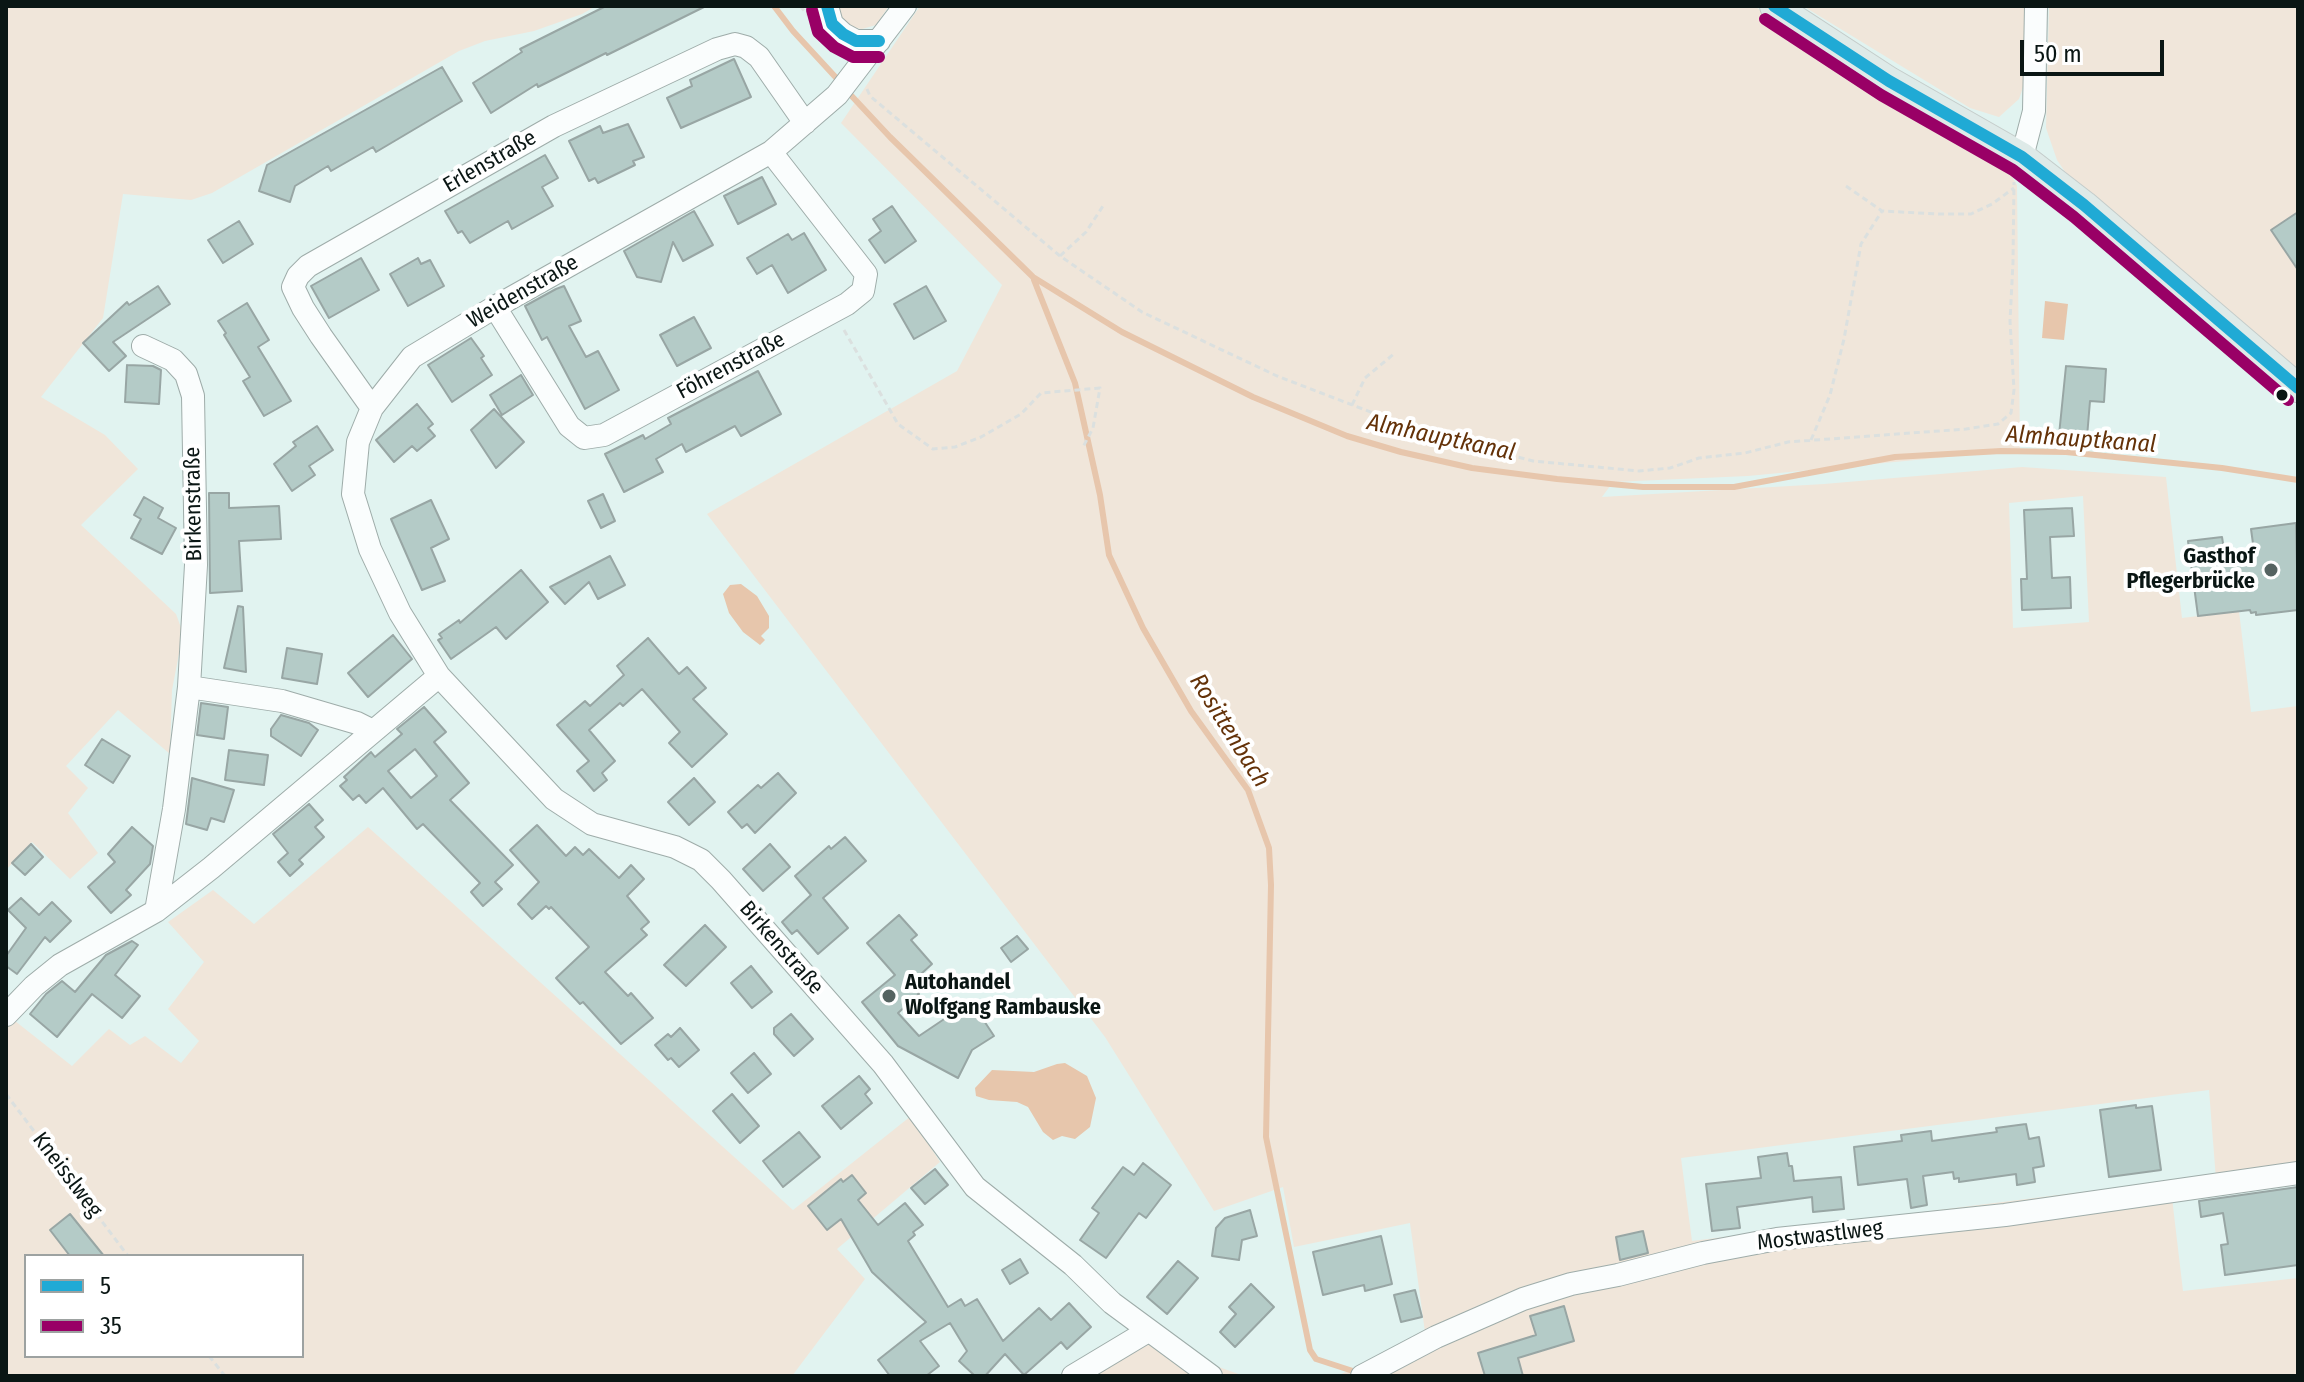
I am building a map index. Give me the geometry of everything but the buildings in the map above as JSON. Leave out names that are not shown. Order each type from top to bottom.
[{"type":"main road","points":[[1774,6],[2018,167],[2084,205],[2295,382]]},
{"type":"street","points":[[827,6],[832,24],[843,34],[856,41],[879,41]]},
{"type":"street","name":"Weidenstraße","points":[[439,676],[400,613],[370,549],[353,494],[358,442],[372,408],[412,357],[771,152],[837,95],[905,6]]},
{"type":"street","points":[[2018,167],[2034,111],[2036,6]]},
{"type":"street","name":"Erlenstraße","points":[[372,408],[321,336],[293,287],[308,266],[554,126],[717,49],[735,44],[746,47],[759,57],[805,123]]},
{"type":"street","name":"Föhrenstraße","points":[[495,307],[569,426],[584,438],[604,435],[847,304],[863,291],[866,274],[771,152]]},
{"type":"street","name":"Birkenstraße","points":[[143,346],[173,360],[186,374],[193,396],[196,565],[189,687],[172,821],[156,911]]},
{"type":"street","points":[[6,1015],[60,965],[156,911],[211,868],[439,676]]},
{"type":"street","name":"Birkenstraße","points":[[439,676],[554,799],[592,824],[675,847],[701,860],[883,1064],[975,1187],[1073,1265],[1112,1303],[1148,1331]]},
{"type":"street","points":[[189,687],[282,701],[357,723],[373,731]]},
{"type":"street","name":"Mostwastlweg","points":[[1367,1374],[1436,1337],[1523,1299],[1571,1284],[1703,1253],[1777,1239],[2005,1215],[2298,1173]]},
{"type":"street","points":[[1073,1376],[1148,1331],[1211,1376]]},
{"type":"path","points":[[855,72],[860,73],[870,96],[1060,256],[1142,312],[1277,376],[1428,434],[1533,461],[1639,471],[1670,468],[1699,458],[1745,453],[1788,442],[1998,424],[2011,413],[2014,390],[2010,321],[2014,188],[2018,167]]},
{"type":"path","points":[[1846,186],[1882,211],[1910,214],[1971,214],[2014,188]]},
{"type":"path","points":[[1060,256],[1086,232],[1103,206]]},
{"type":"path","points":[[1811,440],[1834,381],[1861,244],[1882,211]]},
{"type":"path","points":[[833,311],[898,424],[933,449],[955,447],[981,437],[1021,414],[1041,393],[1100,388],[1093,428],[1082,449]]},
{"type":"path","points":[[1352,405],[1365,378],[1395,353]]},
{"type":"path","name":"Kneisslweg","points":[[6,1094],[126,1254]]},
{"type":"path","points":[[211,1358],[225,1376]]},
{"type":"shaded area","points":[[6,6],[596,6],[534,31],[485,41],[459,51],[212,193],[191,200],[123,194],[103,318],[41,397],[105,435],[138,469],[81,525],[176,614],[183,633],[172,690],[170,754],[118,710],[66,766],[88,788],[68,813],[98,853],[70,879],[32,842],[6,870]]},
{"type":"shaded area","points":[[836,6],[889,6],[876,25],[862,29],[843,21]]},
{"type":"shaded area","points":[[920,6],[1754,6],[2004,164],[2017,185],[2020,450],[1748,476],[1613,482],[1602,497],[1824,484],[2022,467],[2166,477],[2182,618],[2239,611],[2251,712],[2298,706],[2298,1180],[2217,1192],[2209,1090],[1681,1158],[1692,1241],[2170,1181],[2183,1291],[2298,1278],[2298,1376],[1336,1376],[1425,1332],[1410,1223],[1294,1247],[1283,1187],[1214,1211],[1105,1037],[707,514],[957,371],[1002,285],[841,123]],"holes":[[[2083,496],[2089,622],[2013,628],[2009,503]]]},
{"type":"shaded area","points":[[1803,6],[2025,6],[2026,79],[2019,99],[1999,117],[1970,108]]},
{"type":"shaded area","points":[[2049,6],[2298,6],[2298,366],[2289,366],[2070,179],[2057,160],[2046,128]]},
{"type":"shaded area","points":[[2045,301],[2068,304],[2064,340],[2042,338]]},
{"type":"shaded area","points":[[741,584],[757,596],[769,616],[769,628],[761,636],[765,640],[760,645],[743,632],[729,613],[723,594],[730,585]]},
{"type":"shaded area","points":[[368,827],[793,1210],[911,1116],[940,1162],[837,1249],[865,1279],[792,1376],[6,1376],[6,1020],[10,1017],[72,1066],[109,1029],[130,1045],[145,1036],[181,1063],[199,1041],[168,1009],[204,962],[168,922],[213,890],[254,924]]},
{"type":"shaded area","points":[[1065,1063],[1087,1076],[1096,1098],[1090,1127],[1075,1139],[1062,1136],[1053,1140],[1043,1132],[1028,1107],[1017,1102],[976,1096],[975,1088],[992,1070],[1034,1072]]},
{"type":"shaded area","points":[[1149,1317],[1202,1361],[1244,1376],[1066,1376]]},
{"type":"waterway","name":"Almhauptkanal","points":[[774,6],[840,82]]},
{"type":"waterway","name":"Almhauptkanal","points":[[847,91],[1033,277],[1122,332],[1253,397],[1347,436],[1401,452],[1472,468],[1643,487],[1734,487],[1895,457],[2001,451],[2066,452],[2222,468],[2298,480]]},
{"type":"waterway","name":"Rosittenbach","points":[[1034,280],[1075,383],[1100,495],[1109,555],[1143,628],[1191,711],[1248,790],[1269,848],[1266,1137],[1310,1350],[1316,1359],[1359,1373]]},
{"type":"transit line","name":"5","points":[[827,6],[832,24],[843,34],[856,41],[879,41]]},
{"type":"transit line","name":"5","points":[[1774,6],[1889,81],[2022,157],[2084,205],[2298,388]]},
{"type":"transit line","name":"35","points":[[812,10],[818,32],[834,47],[853,57],[879,57]]},
{"type":"transit line","name":"35","points":[[1765,19],[1881,95],[2013,170],[2074,217],[2288,400]]},
{"type":"place","name":"Gasthof Pflegerbrücke","points":[[2271,570]]},
{"type":"place","name":"Autohandel Wolfgang Rambauske","points":[[889,996]]}]
